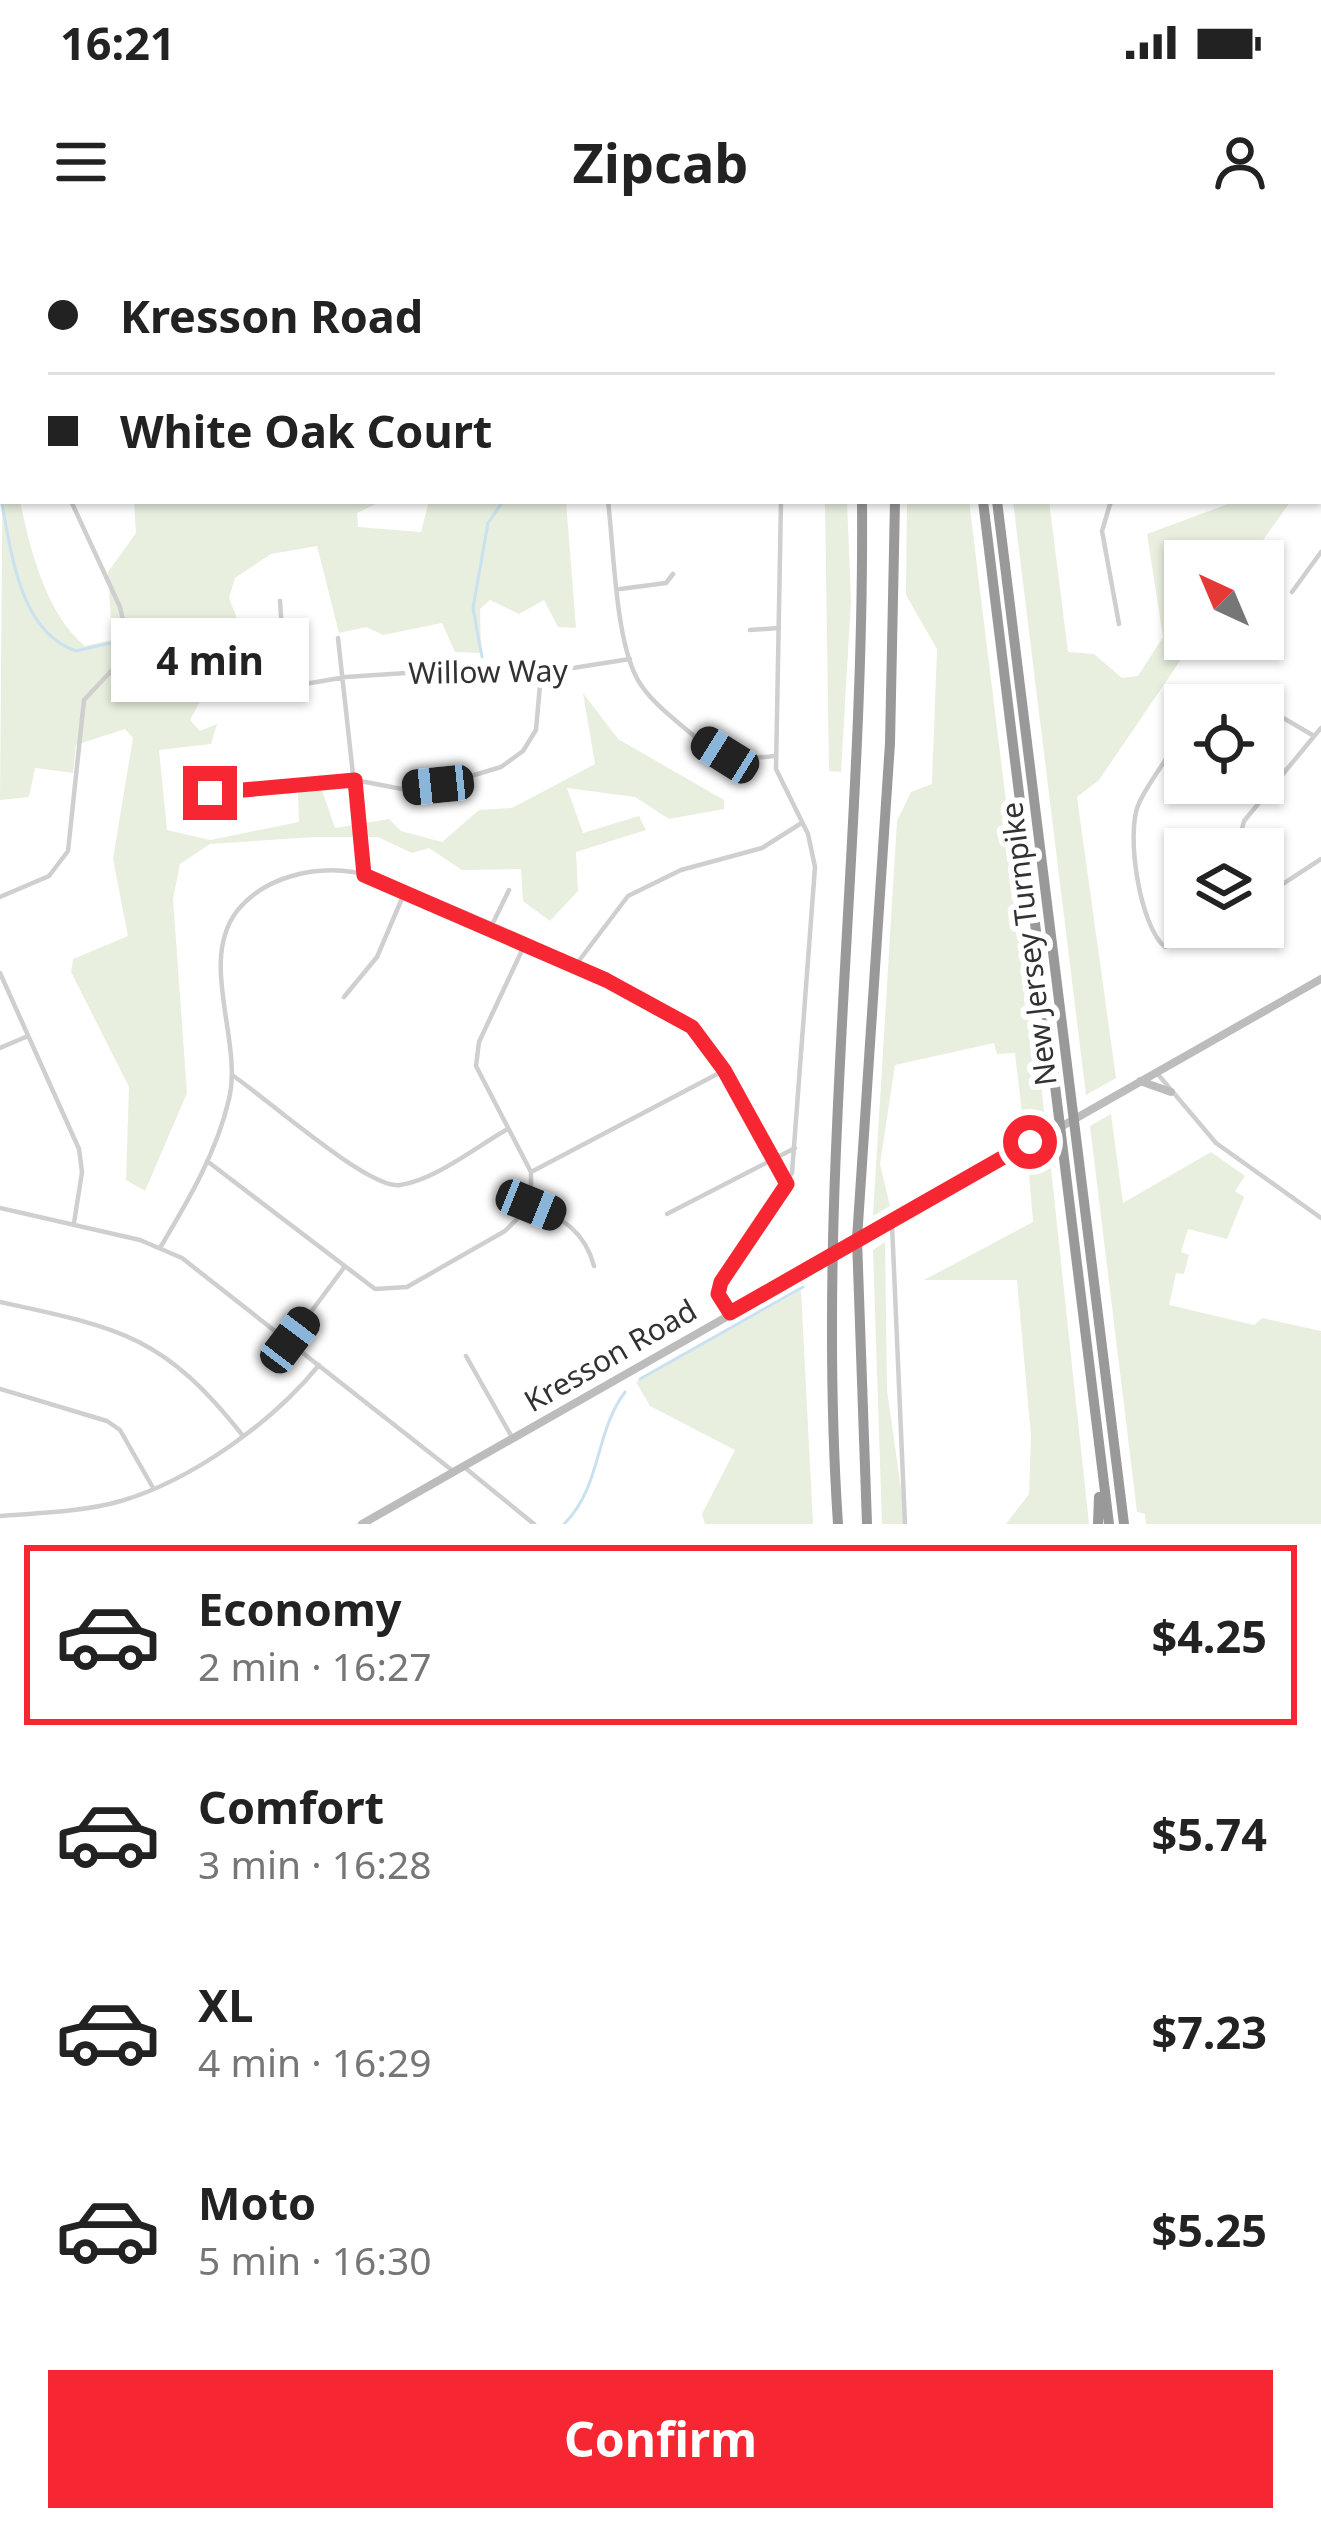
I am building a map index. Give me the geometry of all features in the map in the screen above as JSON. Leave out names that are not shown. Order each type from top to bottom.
[{"type":"highway","points":[[838,1524],[831,1412],[832,1197],[860,686],[862,504]]},
{"type":"highway","points":[[868,1524],[857,1239],[890,743],[895,504]]},
{"type":"highway","name":"New Jersey Turnpike","points":[[983,504],[1109,1524]]},
{"type":"highway","name":"New Jersey Turnpike","points":[[997,504],[1124,1524]]},
{"type":"highway","points":[[1096,1427],[1098,1524]]},
{"type":"street","points":[[0,897],[49,876],[68,851],[84,700],[115,667],[128,642],[120,607],[72,504]]},
{"type":"street","points":[[608,504],[630,659],[642,688],[698,739],[741,760],[776,756]]},
{"type":"street","points":[[730,1313],[718,1294],[721,1282],[787,1184],[797,1148],[815,867],[802,824],[779,780],[776,756],[781,504]]},
{"type":"street","points":[[1110,504],[1102,531],[1118,624]]},
{"type":"street","points":[[1292,592],[1321,552]]},
{"type":"street","points":[[620,589],[666,583],[673,574]]},
{"type":"street","points":[[280,601],[286,689]]},
{"type":"street","points":[[750,630],[779,628]]},
{"type":"street","points":[[338,638],[346,677],[364,875]]},
{"type":"street","name":"Willow Way","points":[[228,697],[346,677],[481,668],[541,674],[630,659]]},
{"type":"street","points":[[210,793],[355,780],[402,789],[438,785],[513,760],[536,730],[541,674]]},
{"type":"street","points":[[1284,718],[1314,736]]},
{"type":"street","points":[[1242,828],[1321,728]]},
{"type":"street","points":[[1164,764],[1138,804],[1137,877],[1154,938],[1164,945]]},
{"type":"street","points":[[575,966],[628,896],[681,869],[762,848],[802,824]]},
{"type":"street","points":[[1284,883],[1321,859]]},
{"type":"street","points":[[160,1248],[207,1161],[232,1076],[223,956],[234,915],[265,887],[285,878],[329,871],[364,875],[406,889],[678,1017],[724,1070],[787,1184]]},
{"type":"street","points":[[344,998],[376,957],[406,889]]},
{"type":"street","points":[[491,927],[509,890]]},
{"type":"street","points":[[207,1161],[343,1269],[375,1288],[407,1287],[505,1231],[531,1205],[531,1172],[479,1079],[477,1055],[525,944]]},
{"type":"street","points":[[0,973],[81,1160],[74,1223]]},
{"type":"street","name":"Kresson Road","points":[[362,1524],[1321,980]]},
{"type":"street","points":[[0,1048],[28,1036]]},
{"type":"street","points":[[531,1172],[724,1070]]},
{"type":"street","points":[[1156,1072],[1216,1143],[1321,1218]]},
{"type":"street","points":[[232,1076],[281,1107],[361,1174],[388,1185],[411,1182],[506,1130]]},
{"type":"street","points":[[1138,1081],[1171,1092]]},
{"type":"street","points":[[667,1214],[797,1148]]},
{"type":"street","points":[[531,1205],[566,1221],[590,1251],[594,1266]]},
{"type":"street","points":[[0,1208],[160,1248],[196,1267],[534,1524]]},
{"type":"street","points":[[892,1222],[905,1524]]},
{"type":"street","points":[[290,1340],[343,1269]]},
{"type":"street","points":[[0,1302],[141,1339],[190,1374],[243,1436]]},
{"type":"street","points":[[466,1356],[513,1439]]},
{"type":"street","points":[[0,1516],[112,1503],[153,1487],[243,1436],[289,1401],[319,1365]]},
{"type":"street","points":[[0,1389],[107,1420],[120,1430],[153,1487]]},
{"type":"green space","points":[[2,504],[21,504],[50,599],[85,646],[112,640],[108,572],[136,533],[134,504],[376,504],[357,513],[358,527],[421,532],[428,504],[566,504],[576,628],[558,627],[544,600],[519,614],[490,600],[480,609],[481,653],[455,652],[442,623],[383,635],[366,627],[339,633],[317,546],[271,554],[235,578],[229,598],[242,631],[210,636],[187,658],[210,683],[190,720],[200,731],[217,724],[211,744],[159,750],[167,830],[210,840],[299,822],[298,791],[322,790],[335,828],[389,819],[401,831],[442,842],[479,810],[512,808],[595,764],[583,693],[618,739],[724,800],[724,809],[669,819],[635,797],[567,788],[583,833],[639,816],[646,830],[576,852],[578,891],[550,921],[523,901],[521,869],[462,870],[429,848],[412,853],[378,837],[210,844],[180,864],[173,899],[187,1093],[145,1191],[126,1180],[129,1087],[71,972],[73,959],[128,936],[113,859],[133,738],[125,729],[76,745],[73,773],[35,768],[29,797],[0,800]]},
{"type":"green space","points":[[825,504],[847,504],[851,601],[841,772],[829,771]]},
{"type":"green space","points":[[907,504],[969,504],[1045,1118],[1024,1130],[1015,1053],[997,1054],[994,1043],[895,1065],[880,1164],[890,1206],[873,1216],[897,821],[911,792],[932,784],[937,649],[906,595]]},
{"type":"green space","points":[[1013,504],[1049,504],[1068,652],[1094,654],[1122,678],[1138,676],[1163,637],[1147,534],[1228,504],[1289,504],[1263,540],[1164,540],[1164,660],[1181,660],[1099,780],[1077,797],[1116,1078],[1086,1095]]},
{"type":"green space","points":[[1111,1114],[1123,1203],[1211,1152],[1245,1176],[1235,1191],[1244,1197],[1227,1239],[1188,1229],[1181,1252],[1189,1255],[1184,1274],[1176,1273],[1169,1305],[1254,1325],[1262,1318],[1321,1331],[1321,1524],[1146,1524],[1145,1514],[1137,1512],[1090,1126]]},
{"type":"green space","points":[[1049,1150],[1089,1524],[1006,1524],[1029,1494],[1031,1436],[1017,1280],[924,1280],[1033,1222],[1028,1161]]},
{"type":"green space","points":[[885,1242],[887,1390],[906,1524],[882,1524],[873,1250]]},
{"type":"green space","points":[[801,1290],[813,1524],[705,1524],[702,1514],[735,1450],[650,1406],[636,1382]]},
{"type":"waterway","points":[[2,504],[20,584],[41,625],[56,641],[76,651],[123,640]]},
{"type":"waterway","points":[[482,657],[473,608],[488,523],[501,504]]},
{"type":"waterway","points":[[640,1379],[803,1287]]},
{"type":"waterway","points":[[564,1524],[585,1493],[608,1425],[625,1392]]},
{"type":"route","points":[[210,793],[355,780],[364,875],[406,889],[637,994],[692,1027],[724,1070],[787,1184],[721,1282],[718,1294],[730,1313],[1030,1142]]}]
